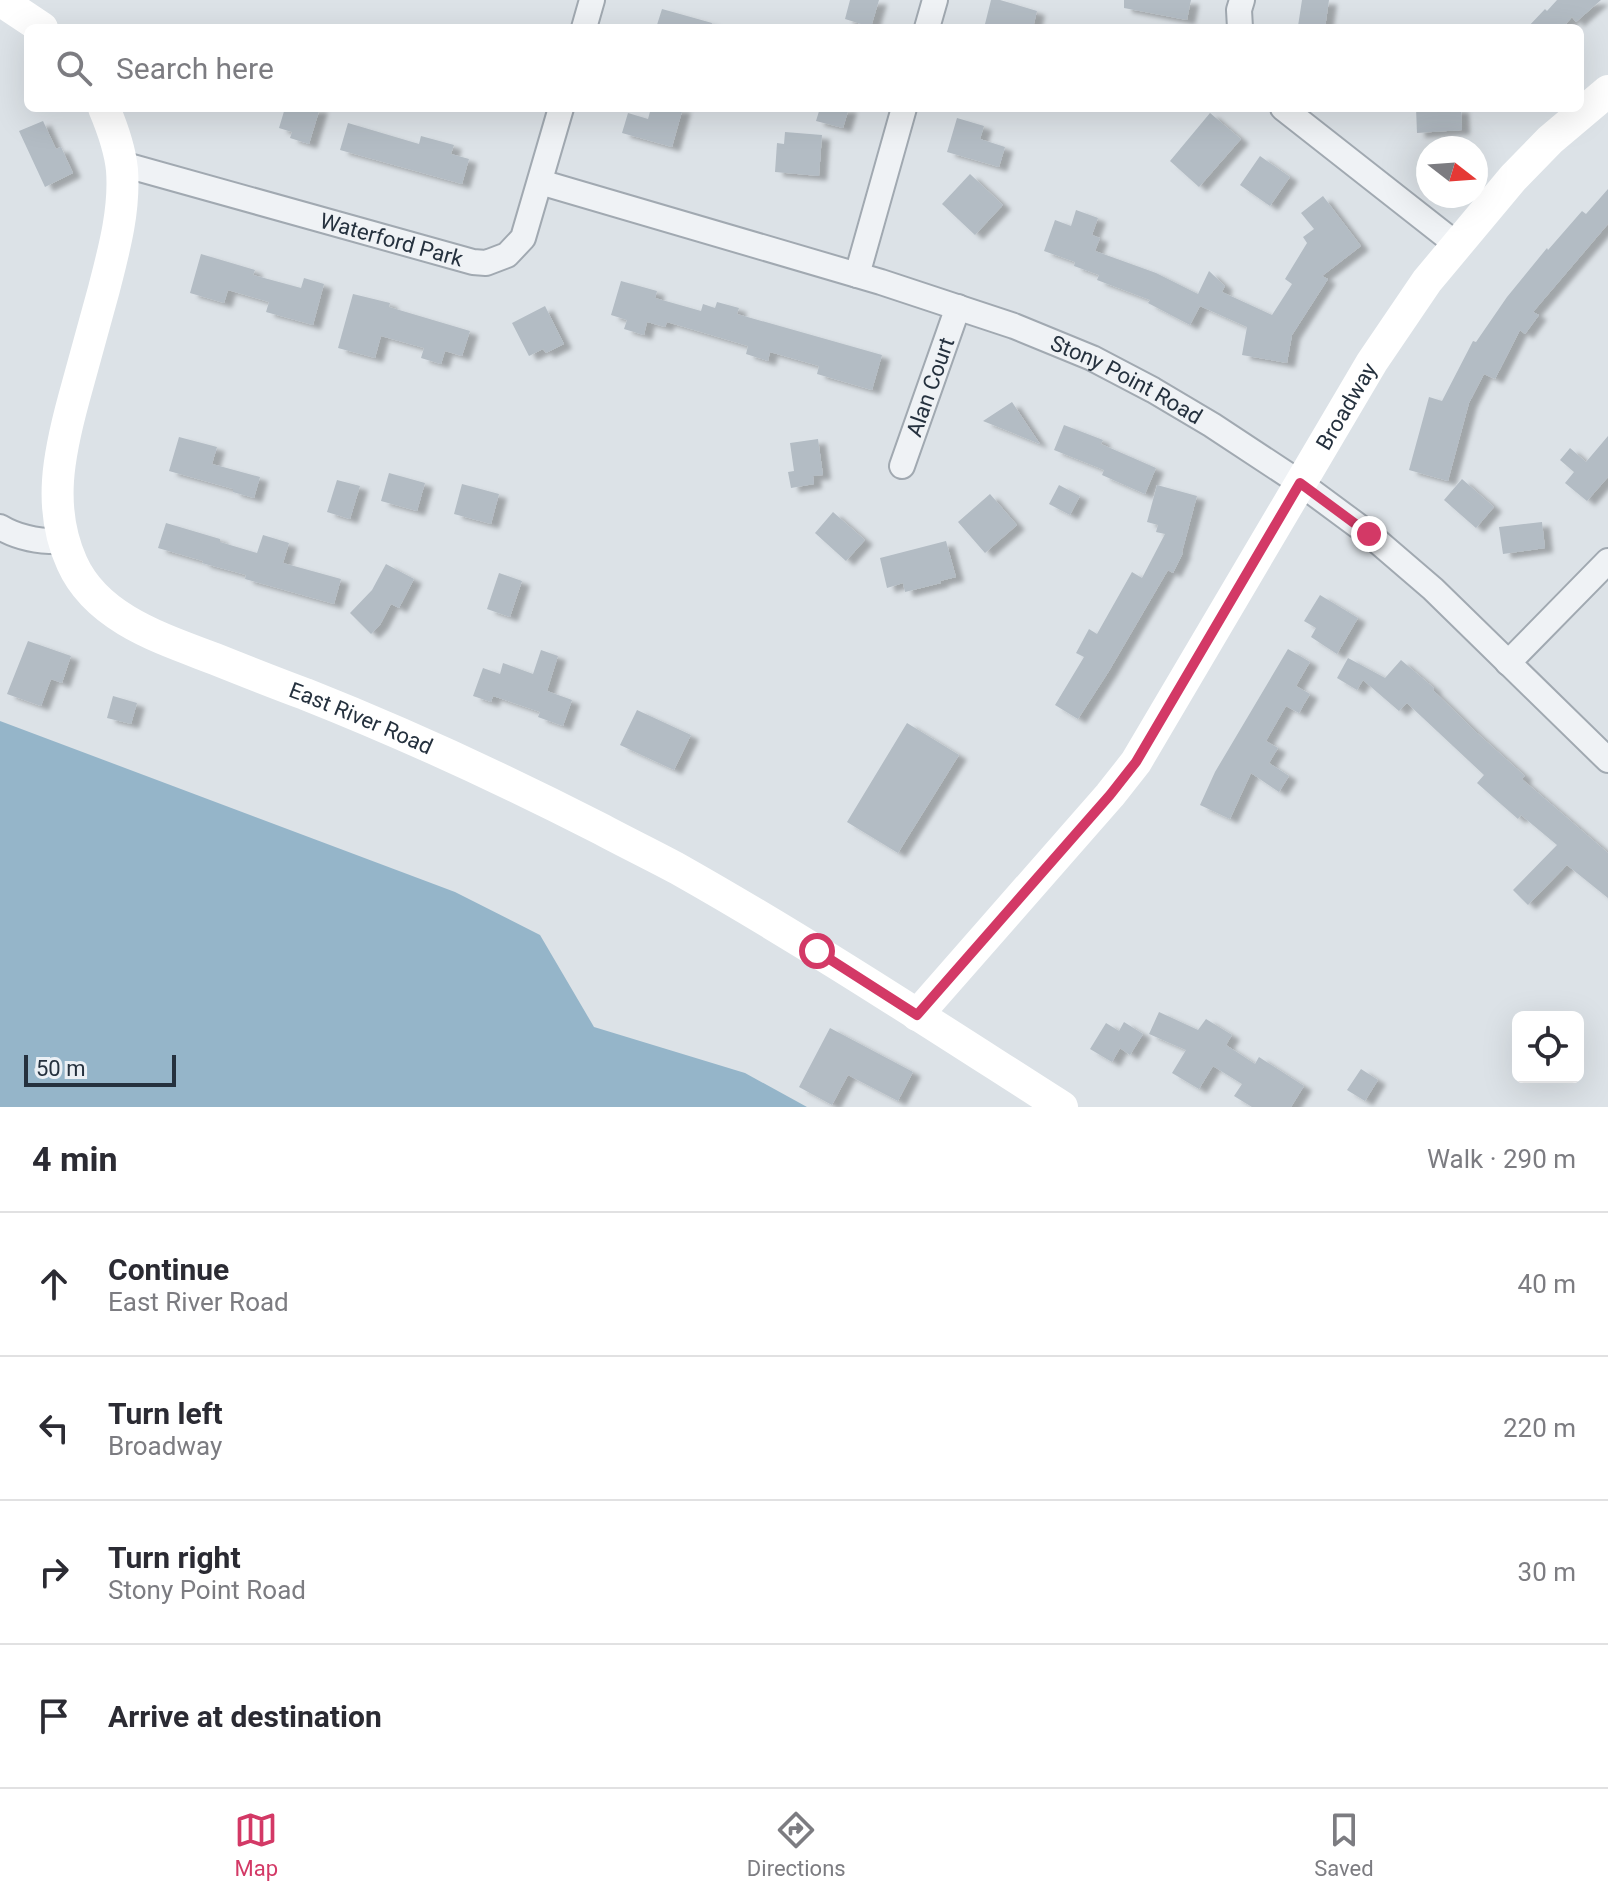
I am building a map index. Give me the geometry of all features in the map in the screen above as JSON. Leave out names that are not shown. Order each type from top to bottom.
[{"type":"main road","points":[[0,0],[36,24]]},
{"type":"main road","name":"Broadway","points":[[1584,111],[1608,91]]},
{"type":"main road","name":"East River Road","points":[[105,112],[122,164],[117,237],[59,458],[57,497],[64,541],[72,564],[83,584],[98,600],[140,628],[358,715],[495,775],[676,868],[817,951],[1062,1107]]},
{"type":"main road","name":"Broadway","points":[[917,1015],[1136,762],[1372,362],[1427,281],[1532,159],[1583,112]]},
{"type":"street","points":[[585,24],[592,0]]},
{"type":"street","points":[[928,24],[935,0]]},
{"type":"street","points":[[1240,24],[1242,0]]},
{"type":"street","name":"Waterford Park","points":[[122,164],[473,262],[486,263],[507,255],[523,238],[560,112]]},
{"type":"street","points":[[857,275],[903,112]]},
{"type":"street","points":[[1288,112],[1456,244]]},
{"type":"street","name":"Stony Point Road","points":[[540,182],[857,275],[1014,326],[1092,358],[1153,390],[1300,483],[1369,534],[1433,589],[1608,760]]},
{"type":"street","name":"Alan Court","points":[[902,466],[958,307]]},
{"type":"street","points":[[0,527],[27,539],[64,541]]},
{"type":"street","points":[[1508,663],[1608,561]]},
{"type":"water","points":[[0,721],[455,892],[540,935],[594,1027],[745,1073],[807,1107],[0,1107]]},
{"type":"building","points":[[850,0],[879,0],[872,24],[845,19]]},
{"type":"building","points":[[991,0],[1037,11],[1034,24],[985,24]]},
{"type":"building","points":[[1124,0],[1191,0],[1187,20],[1124,8]]},
{"type":"building","points":[[1302,0],[1329,0],[1326,24],[1298,24]]},
{"type":"building","points":[[1557,0],[1601,0],[1576,22],[1572,17],[1566,24],[1531,24],[1545,9],[1547,11]]},
{"type":"building","points":[[662,9],[712,23],[712,24],[657,24]]},
{"type":"building","points":[[284,112],[319,112],[309,144],[290,138],[292,132],[279,128]]},
{"type":"building","points":[[650,112],[682,112],[672,147],[622,133],[628,113],[648,119]]},
{"type":"building","points":[[819,112],[848,112],[843,128],[816,121]]},
{"type":"building","points":[[1416,112],[1461,112],[1462,130],[1417,133]]},
{"type":"building","points":[[1210,113],[1241,139],[1199,187],[1170,161]]},
{"type":"building","points":[[957,118],[984,126],[980,139],[1005,147],[999,167],[947,152]]},
{"type":"building","points":[[43,121],[56,149],[61,147],[73,173],[45,187],[19,131]]},
{"type":"building","points":[[348,123],[419,144],[421,136],[454,145],[451,154],[469,159],[462,184],[340,150]]},
{"type":"building","points":[[785,132],[822,135],[819,176],[775,172],[777,143],[784,144]]},
{"type":"building","points":[[1260,156],[1290,177],[1270,206],[1240,185]]},
{"type":"building","points":[[970,174],[1003,205],[975,235],[942,204]]},
{"type":"building","points":[[1608,189],[1608,224],[1533,312],[1539,315],[1525,334],[1520,330],[1495,379],[1484,374],[1469,403],[1448,481],[1409,470],[1429,397],[1442,401],[1473,341],[1476,342],[1507,297],[1547,248],[1582,211],[1586,214]]},
{"type":"building","points":[[1323,196],[1361,246],[1322,276],[1328,279],[1292,335],[1287,363],[1242,355],[1247,327],[1200,306],[1190,325],[1148,303],[1150,300],[1097,280],[1099,275],[1044,251],[1055,220],[1071,226],[1076,210],[1098,218],[1092,235],[1100,238],[1095,251],[1156,273],[1198,294],[1209,271],[1225,286],[1222,292],[1272,315],[1292,284],[1285,279],[1307,243],[1303,237],[1314,229],[1301,213]]},
{"type":"building","points":[[201,254],[255,270],[253,275],[301,288],[304,278],[324,284],[313,325],[266,312],[269,302],[228,290],[224,303],[190,293]]},
{"type":"building","points":[[621,281],[657,291],[655,298],[701,311],[703,304],[715,308],[717,302],[739,308],[737,314],[882,355],[872,390],[817,374],[819,366],[770,352],[768,361],[746,354],[748,346],[667,322],[665,327],[647,322],[644,335],[624,329],[627,320],[611,315]]},
{"type":"building","points":[[353,294],[390,303],[389,307],[470,331],[462,356],[445,351],[441,364],[421,358],[424,348],[381,336],[375,358],[338,348]]},
{"type":"building","points":[[545,306],[564,344],[546,353],[543,349],[529,356],[512,323]]},
{"type":"building","points":[[1012,402],[1040,444],[983,421]]},
{"type":"building","points":[[1064,425],[1103,440],[1101,444],[1156,468],[1145,494],[1102,475],[1104,470],[1054,450]]},
{"type":"building","points":[[1608,436],[1608,477],[1587,501],[1565,483],[1574,472],[1560,460],[1570,448],[1586,462]]},
{"type":"building","points":[[179,437],[217,447],[212,464],[260,477],[254,498],[169,471]]},
{"type":"building","points":[[818,439],[823,475],[813,476],[814,484],[791,488],[788,472],[794,471],[790,443]]},
{"type":"building","points":[[389,473],[425,483],[417,511],[381,501]]},
{"type":"building","points":[[1462,479],[1494,507],[1476,528],[1444,500]]},
{"type":"building","points":[[337,480],[360,486],[350,519],[327,512]]},
{"type":"building","points":[[462,484],[499,494],[491,524],[454,514]]},
{"type":"building","points":[[1059,485],[1080,496],[1070,515],[1049,504]]},
{"type":"building","points":[[1157,485],[1197,496],[1183,553],[1173,573],[1168,570],[1078,719],[1055,705],[1084,657],[1076,653],[1089,629],[1097,634],[1132,572],[1142,578],[1165,534],[1156,532],[1158,525],[1147,522]]},
{"type":"building","points":[[990,494],[1017,525],[985,553],[958,522]]},
{"type":"building","points":[[833,512],[865,540],[846,561],[815,533]]},
{"type":"building","points":[[1542,522],[1545,548],[1503,554],[1499,527]]},
{"type":"building","points":[[166,523],[257,553],[263,535],[289,543],[283,563],[341,579],[334,604],[245,579],[246,575],[158,548]]},
{"type":"building","points":[[946,541],[956,577],[905,592],[903,583],[887,588],[880,558]]},
{"type":"building","points":[[386,564],[414,579],[399,608],[391,604],[380,625],[371,634],[350,613],[372,590]]},
{"type":"building","points":[[499,573],[522,581],[510,617],[487,609]]},
{"type":"building","points":[[1320,595],[1358,618],[1337,654],[1311,637],[1316,628],[1304,621]]},
{"type":"building","points":[[28,641],[71,656],[62,683],[51,679],[41,706],[7,694]]},
{"type":"building","points":[[1288,649],[1310,662],[1296,686],[1310,694],[1299,713],[1286,706],[1266,741],[1278,748],[1269,763],[1289,776],[1279,792],[1251,773],[1230,819],[1200,805],[1215,772]]},
{"type":"building","points":[[541,650],[558,656],[547,691],[572,700],[563,726],[538,717],[540,712],[493,696],[491,702],[473,696],[483,668],[500,674],[503,663],[533,674]]},
{"type":"building","points":[[1348,658],[1385,678],[1401,660],[1434,688],[1476,732],[1525,776],[1522,779],[1608,853],[1608,898],[1567,865],[1528,905],[1513,890],[1557,845],[1521,815],[1518,819],[1477,783],[1484,775],[1407,703],[1399,711],[1363,680],[1357,690],[1337,678]]},
{"type":"building","points":[[113,696],[137,703],[131,724],[107,718]]},
{"type":"building","points":[[637,710],[691,735],[674,770],[620,745]]},
{"type":"building","points":[[907,723],[959,755],[898,853],[847,822]]},
{"type":"building","points":[[1159,1012],[1198,1030],[1206,1019],[1232,1035],[1226,1045],[1255,1064],[1259,1057],[1304,1086],[1291,1107],[1252,1107],[1234,1096],[1242,1084],[1213,1066],[1199,1089],[1172,1073],[1186,1050],[1149,1034]]},
{"type":"building","points":[[1124,1022],[1143,1034],[1130,1055],[1120,1048],[1112,1062],[1090,1049],[1106,1023],[1119,1031]]},
{"type":"building","points":[[830,1028],[913,1072],[898,1101],[848,1075],[832,1105],[799,1087]]},
{"type":"building","points":[[1361,1069],[1378,1080],[1365,1101],[1347,1090]]},
{"type":"route","points":[[817,951],[917,1015],[1136,762],[1300,483],[1369,534]]}]
